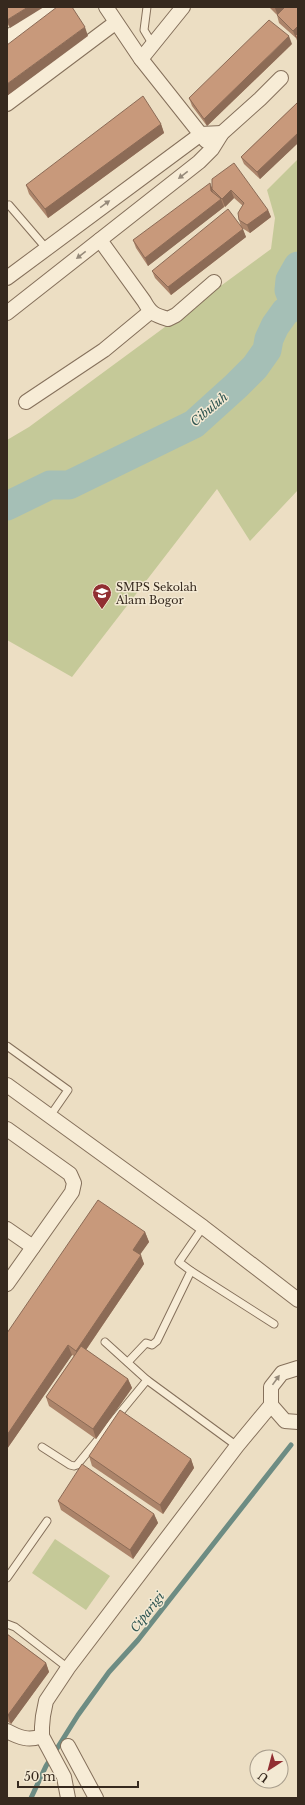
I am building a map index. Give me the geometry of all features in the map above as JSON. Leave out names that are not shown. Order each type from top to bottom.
[{"type":"street","points":[[7,38],[51,7]]},
{"type":"street","points":[[106,7],[115,23],[141,59],[212,149]]},
{"type":"street","points":[[141,59],[183,7]]},
{"type":"street","points":[[7,104],[115,23]]},
{"type":"street","points":[[7,313],[199,162],[212,149],[222,133],[281,78]]},
{"type":"street","points":[[7,278],[201,134],[222,133]]},
{"type":"street","points":[[100,240],[144,301],[150,312],[168,319],[176,315],[214,282]]},
{"type":"street","points":[[26,402],[104,350],[150,312]]},
{"type":"street","points":[[7,1085],[203,1227],[298,1300]]},
{"type":"street","points":[[7,1129],[70,1174],[74,1183],[72,1192],[7,1284]]},
{"type":"street","points":[[7,1229],[33,1247]]},
{"type":"street","points":[[68,1798],[64,1777],[43,1738],[43,1716],[46,1702],[68,1668],[237,1446],[271,1405],[271,1387],[282,1373],[298,1368]]},
{"type":"street","points":[[271,1405],[285,1421],[298,1422]]},
{"type":"street","points":[[7,1731],[21,1738],[43,1738]]},
{"type":"street","points":[[68,1746],[96,1798]]},
{"type":"lane","points":[[147,7],[144,30],[153,45]]},
{"type":"lane","points":[[9,205],[46,248]]},
{"type":"lane","points":[[7,1046],[68,1090],[50,1116]]},
{"type":"lane","points":[[203,1227],[179,1262],[274,1324]]},
{"type":"lane","points":[[128,1362],[146,1343],[152,1345],[157,1341],[191,1271]]},
{"type":"lane","points":[[105,1342],[147,1380],[237,1446]]},
{"type":"lane","points":[[42,1446],[70,1464],[74,1466],[77,1465],[147,1380]]},
{"type":"lane","points":[[7,1578],[47,1521]]},
{"type":"lane","points":[[7,1624],[15,1627],[68,1668]]},
{"type":"green space","points":[[298,159],[298,490],[250,541],[217,489],[72,677],[7,640],[7,440],[29,427],[271,249],[275,218],[267,190]]},
{"type":"green space","points":[[55,1539],[110,1576],[86,1610],[32,1573]]},
{"type":"building","points":[[7,7],[28,7],[7,20]]},
{"type":"building","points":[[57,7],[72,7],[85,27],[7,84],[7,45]]},
{"type":"building","points":[[285,7],[298,7],[298,26],[293,31],[277,15]]},
{"type":"building","points":[[269,20],[289,36],[204,119],[189,98]]},
{"type":"building","points":[[143,96],[161,124],[45,209],[26,185]]},
{"type":"building","points":[[298,102],[298,133],[257,172],[241,157]]},
{"type":"building","points":[[234,163],[268,210],[247,225],[239,220],[238,213],[244,203],[231,190],[222,199],[212,189],[212,179]]},
{"type":"building","points":[[210,183],[211,191],[221,199],[145,258],[133,240]]},
{"type":"building","points":[[228,209],[243,229],[168,287],[152,271]]},
{"type":"building","points":[[98,1200],[145,1232],[133,1250],[141,1255],[76,1351],[68,1345],[7,1435],[7,1333]]},
{"type":"building","points":[[81,1346],[128,1379],[93,1429],[46,1397]]},
{"type":"building","points":[[120,1410],[191,1459],[160,1505],[89,1456]]},
{"type":"building","points":[[82,1464],[154,1514],[130,1550],[58,1501]]},
{"type":"building","points":[[7,1634],[46,1663],[8,1715],[7,1714]]},
{"type":"waterway","name":"Cibuluh","points":[[7,506],[50,485],[69,485],[194,424],[255,367],[267,350],[269,339],[275,326],[285,312],[295,305],[289,290],[290,280],[298,266]]},
{"type":"waterway","name":"Ciparigi","points":[[31,1798],[46,1766],[78,1715],[109,1672],[138,1640],[291,1445]]},
{"type":"place","name":"SMPS Sekolah Alam Bogor","points":[[102,610]]}]
